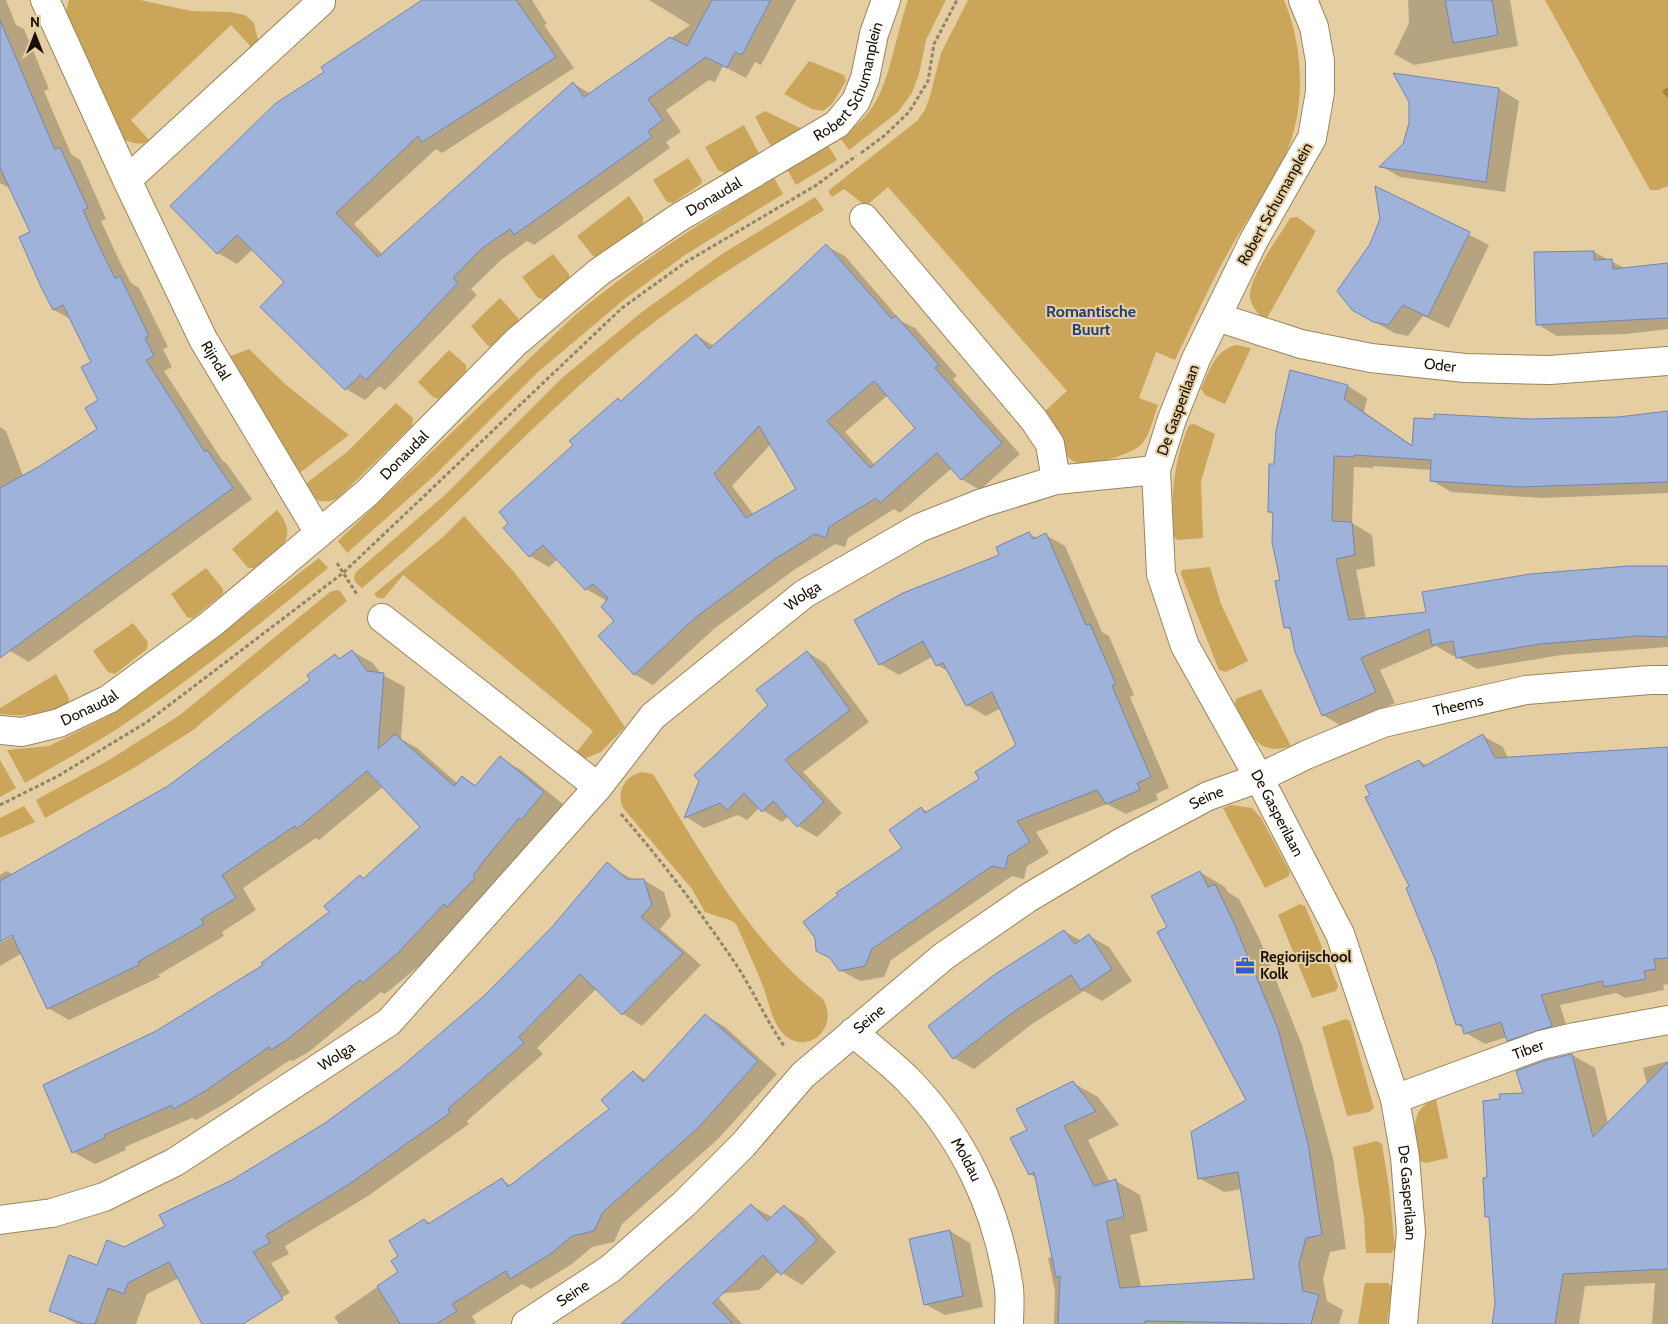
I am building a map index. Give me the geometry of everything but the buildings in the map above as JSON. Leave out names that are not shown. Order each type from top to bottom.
[{"type":"street","name":"Rijndal","points":[[45,0],[127,180],[203,339],[320,533]]},
{"type":"street","name":"Robert Schumanplein","points":[[795,149],[837,124],[856,100],[865,78],[874,34],[886,0]]},
{"type":"street","name":"Robert Schumanplein","points":[[1217,317],[1254,240],[1312,138],[1320,92],[1320,61],[1314,27],[1303,0]]},
{"type":"street","points":[[127,180],[315,1]]},
{"type":"street","name":"Donaudal","points":[[0,730],[22,732],[59,723],[110,699],[211,624],[367,493],[516,342],[599,272],[678,218],[795,149]]},
{"type":"street","points":[[864,218],[1034,420],[1050,444],[1056,480]]},
{"type":"street","name":"Oder","points":[[1217,317],[1301,344],[1363,357],[1465,368],[1550,370],[1668,361]]},
{"type":"street","name":"De Gasperilaan","points":[[1217,317],[1172,419],[1156,470],[1162,574],[1185,646],[1260,778],[1340,934],[1395,1099],[1405,1157],[1410,1232],[1403,1324]]},
{"type":"street","name":"Wolga","points":[[0,1220],[52,1213],[104,1197],[175,1162],[389,1022],[598,787],[653,716],[804,594],[919,528],[982,503],[1056,480],[1156,470]]},
{"type":"street","points":[[382,618],[598,787]]},
{"type":"street","name":"Theems","points":[[1260,778],[1306,755],[1382,723],[1459,704],[1526,690],[1668,680]]},
{"type":"street","name":"Seine","points":[[526,1324],[610,1269],[684,1204],[743,1145],[803,1076],[944,956],[1028,898],[1208,796],[1260,778]]},
{"type":"street","name":"Tiber","points":[[1395,1099],[1542,1046],[1575,1037],[1668,1020]]},
{"type":"street","name":"Moldau","points":[[853,1032],[908,1080],[947,1126],[977,1175],[995,1225],[1009,1283],[1009,1324]]},
{"type":"path","points":[[815,186],[884,136],[909,112],[928,80],[934,44],[957,0]]},
{"type":"path","points":[[320,533],[360,599],[382,618]]},
{"type":"path","points":[[598,787],[641,838],[734,962],[765,1018],[803,1076]]},
{"type":"shaded area","points":[[69,0],[140,0],[191,11],[230,12],[245,15],[254,23],[258,40],[251,47],[231,25],[131,120],[150,141],[136,143],[121,138],[65,15]]},
{"type":"shaded area","points":[[908,0],[946,0],[926,40],[919,74],[912,93],[898,112],[849,150],[839,137],[870,111],[879,95],[889,69]]},
{"type":"shaded area","points":[[968,0],[1284,0],[1290,17],[1298,55],[1300,94],[1298,113],[1288,149],[1271,183],[1220,267],[1175,360],[1156,352],[1139,398],[1158,405],[1144,441],[1132,451],[1111,459],[1079,463],[1073,461],[1067,455],[1056,428],[1045,411],[1067,391],[888,187],[866,206],[844,189],[832,197],[828,191],[917,121],[925,110],[930,96],[941,53]]},
{"type":"shaded area","points":[[1545,0],[1668,0],[1668,186],[1658,190],[1650,190]]},
{"type":"shaded area","points":[[809,61],[844,75],[846,81],[832,104],[823,111],[812,109],[784,94]]},
{"type":"shaded area","points":[[765,111],[800,128],[800,133],[774,152],[755,117]]},
{"type":"shaded area","points":[[744,125],[762,159],[727,174],[718,170],[705,147]]},
{"type":"shaded area","points":[[826,142],[837,160],[796,185],[785,166]]},
{"type":"shaded area","points":[[688,158],[702,180],[701,184],[673,203],[667,202],[653,180]]},
{"type":"shaded area","points":[[772,174],[783,194],[685,255],[626,298],[538,372],[434,476],[347,553],[338,541],[575,315],[650,257],[729,206],[730,199]]},
{"type":"shaded area","points":[[629,196],[643,217],[643,225],[599,257],[593,256],[577,236]]},
{"type":"shaded area","points":[[815,197],[824,210],[681,302],[627,344],[571,393],[393,561],[362,588],[356,582],[354,577],[356,572],[446,494],[562,378],[642,312],[722,254]]},
{"type":"shaded area","points":[[1297,217],[1316,231],[1267,318],[1263,318],[1253,307],[1250,299],[1250,290],[1265,257],[1290,218]]},
{"type":"shaded area","points":[[553,254],[569,274],[569,280],[546,300],[538,298],[522,277]]},
{"type":"shaded area","points":[[500,298],[518,318],[518,324],[494,347],[488,346],[471,326]]},
{"type":"shaded area","points":[[1236,345],[1251,348],[1225,404],[1205,395],[1201,389],[1214,362],[1223,352]]},
{"type":"shaded area","points":[[249,349],[286,385],[349,435],[297,475],[230,362],[231,356]]},
{"type":"shaded area","points":[[449,350],[466,365],[466,373],[441,400],[433,397],[418,382]]},
{"type":"shaded area","points":[[396,403],[413,418],[412,426],[338,498],[322,501],[315,498],[304,485],[347,452]]},
{"type":"shaded area","points":[[1194,424],[1215,434],[1201,481],[1203,538],[1178,540],[1173,536],[1172,507],[1174,479],[1179,452],[1189,425]]},
{"type":"shaded area","points":[[277,510],[284,520],[287,529],[284,543],[256,568],[248,568],[232,549]]},
{"type":"shaded area","points":[[464,516],[514,572],[556,627],[625,727],[601,752],[581,760],[576,753],[593,731],[403,575],[384,598],[378,598],[374,594],[443,537]]},
{"type":"shaded area","points":[[319,558],[328,568],[225,651],[117,729],[25,783],[7,750],[49,746],[105,718],[184,662]]},
{"type":"shaded area","points":[[1210,567],[1221,604],[1248,661],[1226,672],[1219,670],[1181,574],[1182,570]]},
{"type":"shaded area","points":[[206,568],[223,589],[223,594],[193,618],[187,617],[171,594]]},
{"type":"shaded area","points":[[340,591],[347,601],[193,730],[132,769],[45,818],[36,800],[109,760],[180,715],[330,592]]},
{"type":"shaded area","points":[[133,623],[148,642],[147,649],[115,674],[108,672],[93,651]]},
{"type":"shaded area","points":[[56,674],[69,698],[68,705],[34,714],[0,714],[0,708]]},
{"type":"shaded area","points":[[1261,689],[1291,746],[1279,749],[1261,745],[1254,739],[1244,723],[1235,704],[1236,699]]},
{"type":"shaded area","points":[[0,760],[16,788],[0,797]]},
{"type":"shaded area","points":[[641,772],[653,774],[709,865],[750,923],[796,976],[823,999],[827,1010],[827,1021],[817,1037],[809,1041],[799,1042],[790,1039],[781,1031],[772,1015],[762,984],[736,924],[705,912],[692,889],[623,808],[620,796],[623,786],[630,777]]},
{"type":"shaded area","points":[[1231,805],[1252,808],[1261,818],[1290,872],[1289,876],[1265,888],[1223,808]]},
{"type":"shaded area","points":[[24,806],[35,822],[0,838],[0,818]]},
{"type":"shaded area","points":[[1300,904],[1305,906],[1338,986],[1336,991],[1312,998],[1278,915]]},
{"type":"shaded area","points":[[1346,1019],[1350,1021],[1374,1108],[1369,1112],[1347,1116],[1322,1027]]},
{"type":"shaded area","points":[[1436,1099],[1448,1158],[1426,1163],[1419,1161],[1415,1125],[1421,1110]]},
{"type":"shaded area","points":[[1377,1141],[1382,1144],[1389,1187],[1395,1249],[1391,1253],[1366,1253],[1364,1217],[1353,1147]]},
{"type":"shaded area","points":[[1365,1283],[1388,1283],[1392,1287],[1387,1324],[1358,1324]]},
{"type":"place","name":"Regiorijschool Kolk","points":[[1245,966]]},
{"type":"district","name":"Romantische Buurt","points":[[1091,320]]}]
